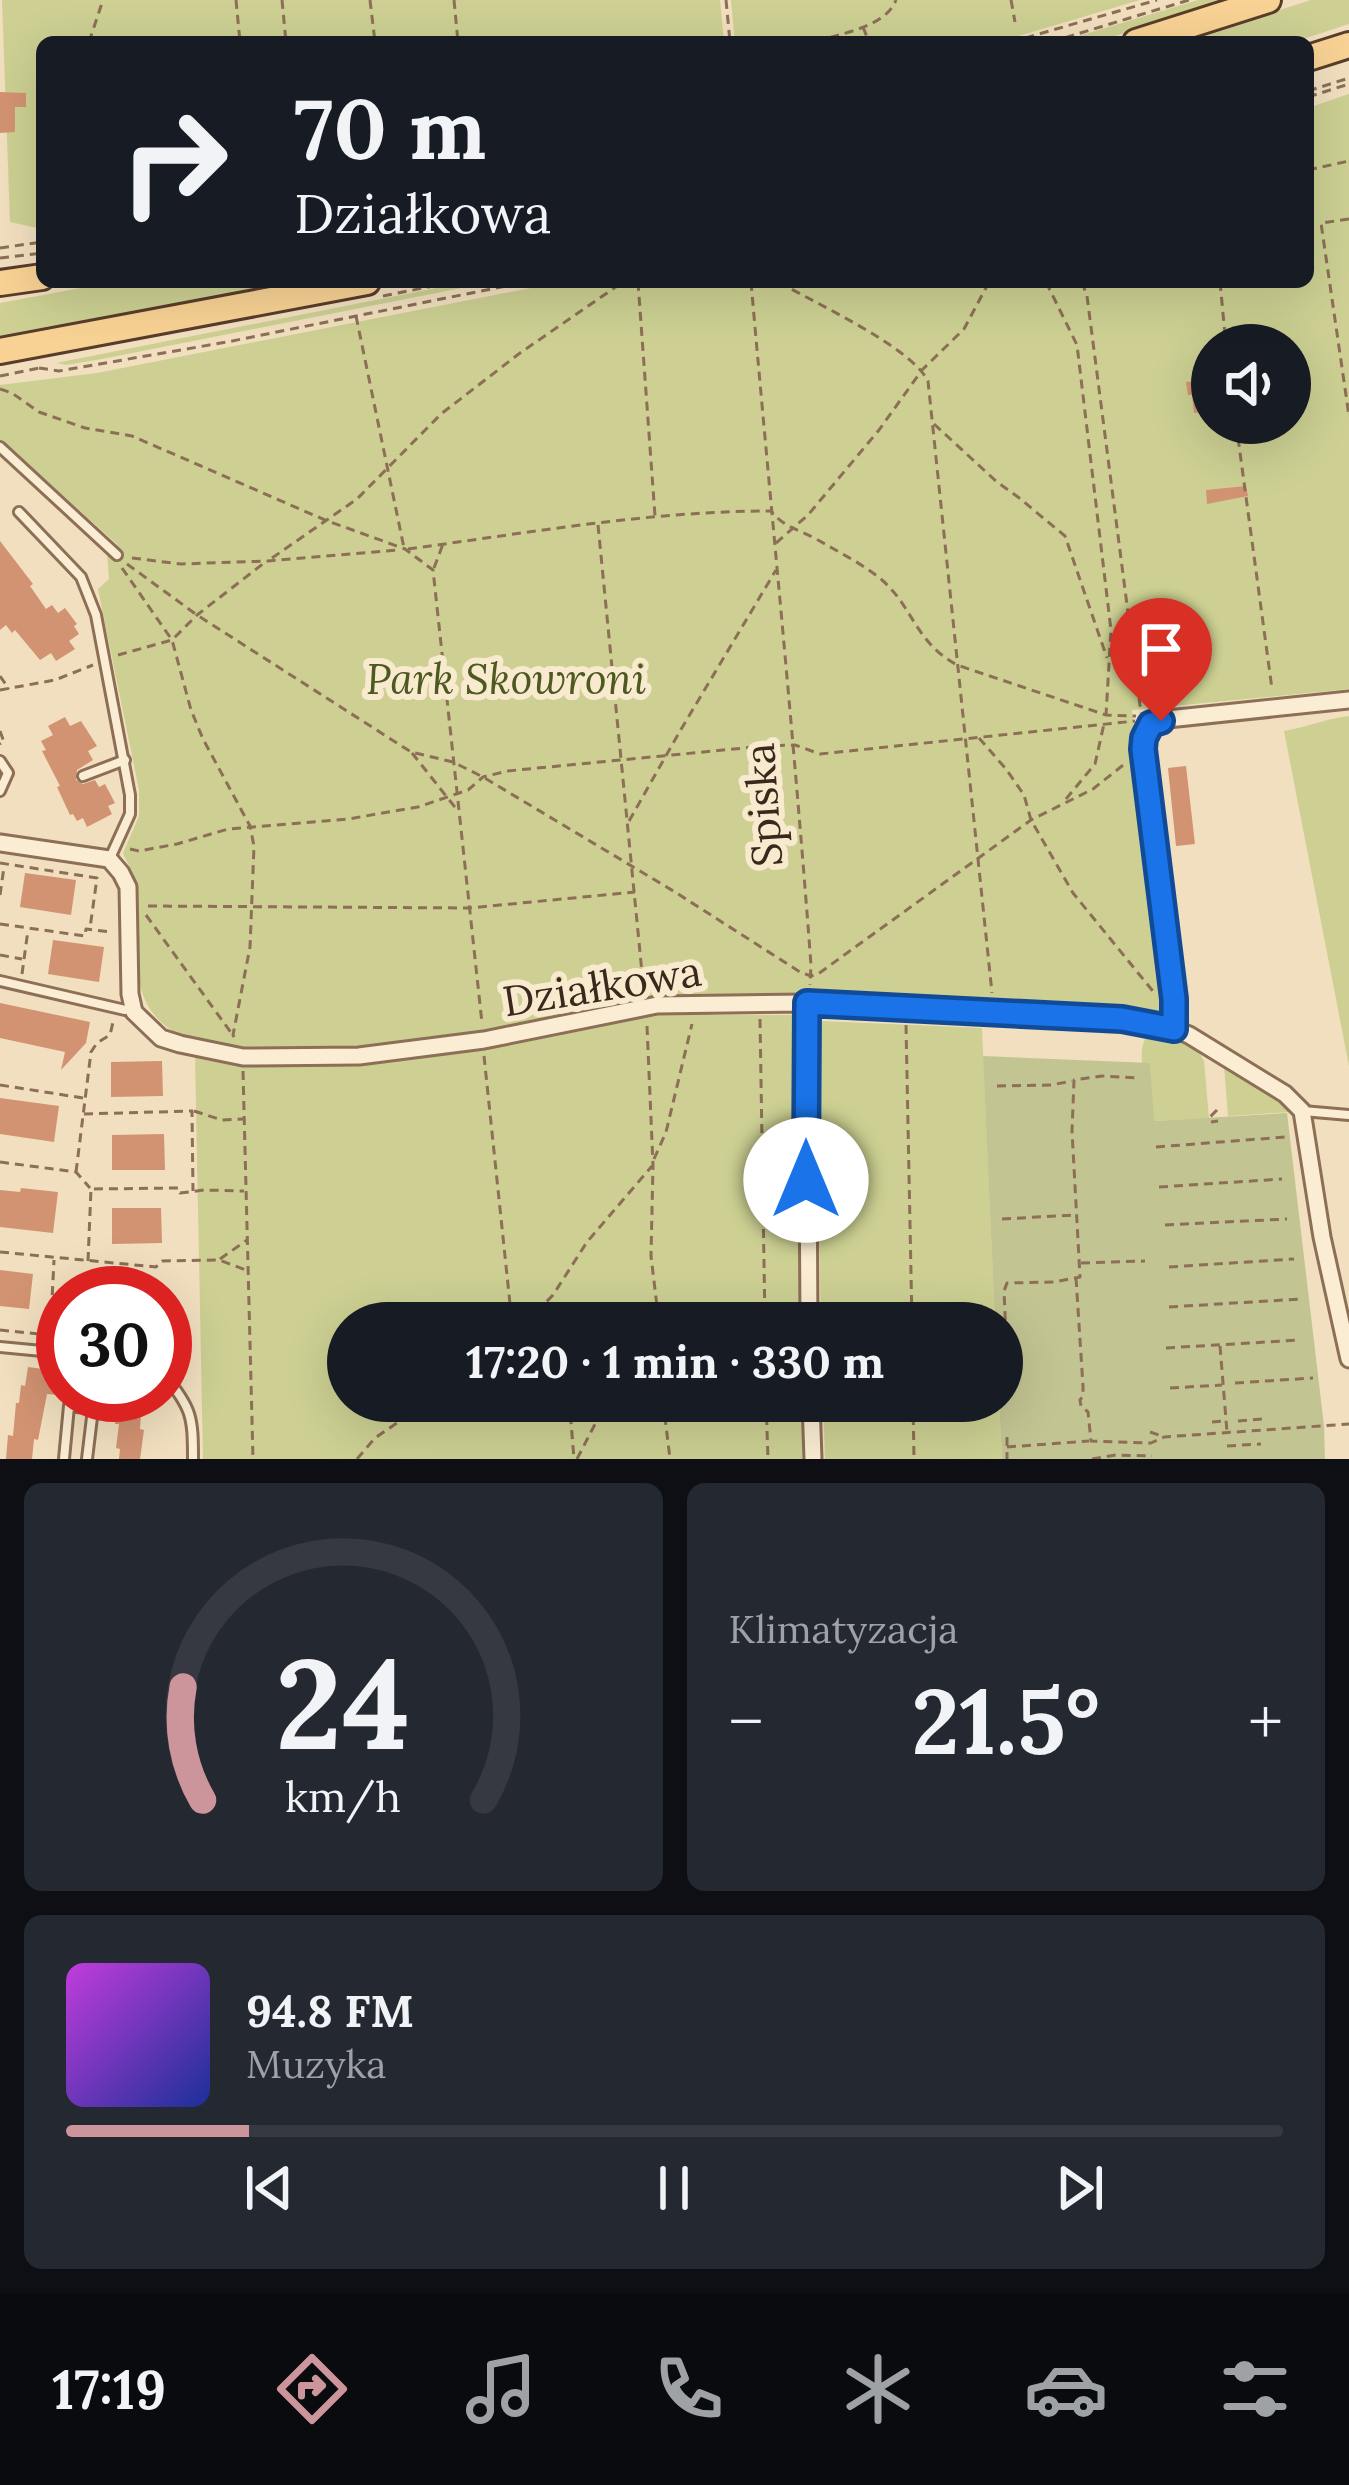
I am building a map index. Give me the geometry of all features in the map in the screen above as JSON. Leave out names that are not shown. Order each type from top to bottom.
[{"type":"main road","points":[[1155,36],[1268,0]]},
{"type":"main road","points":[[1314,56],[1349,45]]},
{"type":"main road","points":[[0,283],[36,278]]},
{"type":"main road","points":[[0,351],[335,288]]},
{"type":"street","points":[[1174,1029],[1143,749],[1151,724],[1349,700]]},
{"type":"street","points":[[0,843],[113,852],[128,887],[132,1007]]},
{"type":"street","points":[[807,1003],[809,1302]]},
{"type":"street","name":"Działkowa","points":[[132,1007],[161,1038],[243,1057],[359,1056],[484,1040],[646,1007],[807,1003],[1122,1019],[1174,1029],[1285,1094],[1302,1111]]},
{"type":"street","points":[[1302,1111],[1322,1237],[1349,1359]]},
{"type":"street","points":[[812,1422],[813,1459]]},
{"type":"lane","points":[[0,447],[117,555]]},
{"type":"lane","points":[[19,512],[81,577],[96,615],[130,795],[130,814],[113,852]]},
{"type":"lane","points":[[83,776],[124,760]]},
{"type":"lane","points":[[0,761],[8,773],[0,791]]},
{"type":"lane","points":[[0,982],[125,1010],[132,1007]]},
{"type":"lane","points":[[1302,1111],[1349,1115]]},
{"type":"lane","points":[[0,1347],[36,1351]]},
{"type":"lane","points":[[64,1459],[69,1406],[93,1409],[87,1459]]},
{"type":"lane","points":[[192,1418],[193,1459]]},
{"type":"path","points":[[91,36],[104,0]]},
{"type":"path","points":[[236,0],[239,36]]},
{"type":"path","points":[[282,0],[285,36]]},
{"type":"path","points":[[370,0],[374,36]]},
{"type":"path","points":[[454,0],[457,36]]},
{"type":"path","points":[[725,0],[729,36]]},
{"type":"path","points":[[833,36],[880,20],[896,0]]},
{"type":"path","points":[[1011,0],[1016,22]]},
{"type":"path","points":[[1033,36],[1156,0]]},
{"type":"path","points":[[1071,36],[1190,0]]},
{"type":"path","points":[[862,26],[866,36]]},
{"type":"path","points":[[1314,92],[1349,81]]},
{"type":"path","points":[[1314,169],[1349,161]]},
{"type":"path","points":[[1349,219],[1321,223],[1349,416]]},
{"type":"path","points":[[0,248],[36,243]]},
{"type":"path","points":[[0,258],[36,254]]},
{"type":"path","points":[[0,376],[39,368],[59,371],[227,342],[495,288]]},
{"type":"path","points":[[0,690],[55,680],[104,659],[172,640],[268,560],[357,499],[441,415],[614,288]]},
{"type":"path","points":[[638,288],[656,518]]},
{"type":"path","name":"Spiska","points":[[752,288],[795,745],[811,976],[807,1003]]},
{"type":"path","points":[[790,288],[859,327],[922,370],[928,381],[995,1013]]},
{"type":"path","points":[[774,545],[808,515],[922,370],[964,329],[986,288]]},
{"type":"path","points":[[1049,288],[1077,345],[1111,630],[1106,715],[1095,764],[1063,803]]},
{"type":"path","points":[[1084,288],[1139,709]]},
{"type":"path","points":[[1221,288],[1224,324]]},
{"type":"path","points":[[356,315],[404,549]]},
{"type":"path","points":[[0,389],[39,412],[86,428],[132,436],[404,549],[434,570]]},
{"type":"path","points":[[933,422],[1065,536],[1109,663]]},
{"type":"path","points":[[1239,444],[1273,697]]},
{"type":"path","points":[[113,852],[177,844],[228,829],[348,819],[418,807],[507,771],[795,745],[820,754],[1144,718],[1106,715],[957,665],[926,641],[883,580],[817,539],[780,523],[771,511],[720,510],[404,549],[268,560],[182,564],[117,555]]},
{"type":"path","points":[[598,523],[646,1007],[653,1163],[651,1256],[658,1302]]},
{"type":"path","points":[[443,544],[434,570],[510,1302]]},
{"type":"path","points":[[117,555],[197,615],[411,752],[460,814]]},
{"type":"path","points":[[117,555],[172,640],[203,739],[250,826],[254,846],[250,947],[233,1035]]},
{"type":"path","points":[[628,824],[777,569]]},
{"type":"path","points":[[0,676],[9,689]]},
{"type":"path","points":[[0,731],[4,742],[0,744]]},
{"type":"path","points":[[978,737],[1024,795],[1031,820],[1073,893],[1165,1006],[1174,1029]]},
{"type":"path","points":[[411,752],[454,762],[483,777],[811,976],[1031,820],[1102,783],[1143,749]]},
{"type":"path","points":[[0,895],[2,863],[100,879],[90,930]]},
{"type":"path","points":[[253,1459],[243,1057],[233,1035],[136,902],[147,906],[469,908],[635,892]]},
{"type":"path","points":[[0,924],[85,936],[86,929],[113,932]]},
{"type":"path","points":[[20,985],[28,928]]},
{"type":"path","points":[[0,955],[24,960]]},
{"type":"path","points":[[546,1302],[587,1242],[653,1163],[666,1132],[690,1028],[720,1004]]},
{"type":"path","points":[[760,1015],[765,1302]]},
{"type":"path","points":[[76,1172],[91,1052],[110,1036],[113,1022]]},
{"type":"path","points":[[906,1025],[912,1302]]},
{"type":"path","points":[[997,1086],[1051,1085],[1102,1076],[1139,1078]]},
{"type":"path","points":[[1004,1302],[1007,1282],[1080,1277],[1074,1080]]},
{"type":"path","points":[[0,1085],[85,1098]]},
{"type":"path","points":[[1217,1110],[1210,1118],[1218,1121]]},
{"type":"path","points":[[83,1114],[192,1111],[222,1120],[244,1119]]},
{"type":"path","points":[[192,1111],[194,1192]]},
{"type":"path","points":[[1156,1147],[1286,1137]]},
{"type":"path","points":[[0,1162],[76,1172],[91,1189],[88,1262]]},
{"type":"path","points":[[1159,1186],[1282,1179]]},
{"type":"path","points":[[91,1189],[245,1191]]},
{"type":"path","points":[[1002,1219],[1076,1215]]},
{"type":"path","points":[[1165,1226],[1287,1219]]},
{"type":"path","points":[[219,1260],[247,1240]]},
{"type":"path","points":[[0,1252],[156,1267],[162,1261],[219,1260],[248,1270]]},
{"type":"path","points":[[54,1258],[54,1266]]},
{"type":"path","points":[[1168,1267],[1294,1259]]},
{"type":"path","points":[[1079,1263],[1145,1261]]},
{"type":"path","points":[[1076,1278],[1080,1400],[1088,1412],[1091,1441]]},
{"type":"path","points":[[1169,1307],[1301,1299]]},
{"type":"path","points":[[0,1330],[36,1334]]},
{"type":"path","points":[[1166,1348],[1300,1340]]},
{"type":"path","points":[[1220,1346],[1227,1434]]},
{"type":"path","points":[[1235,1383],[1313,1378]]},
{"type":"path","points":[[1170,1388],[1223,1385]]},
{"type":"path","points":[[1238,1420],[1262,1419]]},
{"type":"path","points":[[1212,1422],[1226,1421]]},
{"type":"path","points":[[357,1459],[375,1438],[398,1422]]},
{"type":"path","points":[[571,1422],[576,1459]]},
{"type":"path","points":[[576,1459],[596,1422]]},
{"type":"path","points":[[666,1422],[670,1459]]},
{"type":"path","points":[[767,1422],[768,1459]]},
{"type":"path","points":[[913,1422],[914,1459]]},
{"type":"path","points":[[1007,1447],[1091,1441],[1151,1443],[1164,1437],[1349,1424]]},
{"type":"path","points":[[1150,1432],[1164,1437]]},
{"type":"path","points":[[1007,1437],[1007,1459]]},
{"type":"path","points":[[1227,1446],[1262,1444]]},
{"type":"path","points":[[1092,1459],[1151,1456]]},
{"type":"green space","points":[[2,0],[720,0],[723,36],[36,36],[36,228],[10,222]]},
{"type":"green space","points":[[731,0],[1140,0],[1018,36],[734,36]]},
{"type":"green space","points":[[1198,0],[1233,0],[1115,36],[1079,36]]},
{"type":"green space","points":[[1311,0],[1349,0],[1349,24],[1312,36],[1198,36]]},
{"type":"green space","name":"Park Skowroni","points":[[1349,94],[1349,689],[1132,710],[1167,1000],[1158,1013],[788,993],[711,999],[712,1015],[801,1015],[803,1302],[327,1302],[327,1422],[805,1422],[806,1459],[203,1459],[195,1057],[190,1041],[152,1012],[139,976],[137,889],[123,853],[139,816],[139,790],[98,589],[109,579],[107,554],[117,544],[0,440],[0,385],[97,373],[530,288],[1314,288],[1314,106]]},
{"type":"green space","points":[[81,288],[286,288],[0,341],[0,303]]},
{"type":"green space","points":[[437,288],[462,288],[102,359],[56,363]]},
{"type":"green space","points":[[1349,716],[1349,1066],[1284,731]]},
{"type":"green space","points":[[821,1021],[982,1028],[994,1302],[821,1302]]},
{"type":"green space","points":[[1152,1030],[1182,1040],[1200,1054],[1209,1118],[1153,1121],[1150,1064],[1142,1063],[1144,1041]]},
{"type":"green space","points":[[983,1056],[1150,1063],[1154,1121],[1287,1113],[1325,1459],[1002,1459],[1000,1422],[1023,1422],[1023,1302],[994,1302]]},
{"type":"green space","points":[[1224,1066],[1254,1084],[1291,1112],[1228,1116]]},
{"type":"green space","points":[[824,1422],[1000,1422],[1002,1459],[825,1459]]},
{"type":"building","points":[[0,92],[26,93],[26,107],[15,107],[15,132],[0,133]]},
{"type":"building","points":[[1246,486],[1248,496],[1207,504],[1206,490]]},
{"type":"building","points":[[0,541],[46,609],[52,605],[58,613],[65,608],[77,624],[79,634],[69,641],[75,649],[56,661],[51,653],[40,660],[6,625],[0,630]]},
{"type":"building","points":[[65,717],[70,726],[81,721],[97,746],[88,751],[93,760],[77,770],[76,780],[83,784],[95,780],[99,787],[105,784],[115,803],[108,806],[112,814],[87,827],[83,818],[77,821],[70,815],[42,751],[46,750],[41,741],[53,735],[48,726]]},
{"type":"building","points":[[1186,766],[1195,844],[1176,846],[1168,768]]},
{"type":"building","points":[[25,873],[76,880],[71,915],[20,907]]},
{"type":"building","points":[[53,940],[104,947],[99,982],[48,974]]},
{"type":"building","points":[[0,1003],[90,1022],[86,1043],[61,1070],[65,1052],[0,1038]]},
{"type":"building","points":[[162,1061],[163,1096],[111,1097],[111,1062]]},
{"type":"building","points":[[0,1098],[59,1106],[54,1142],[0,1134]]},
{"type":"building","points":[[164,1134],[165,1170],[112,1170],[112,1135]]},
{"type":"building","points":[[21,1188],[58,1192],[53,1233],[0,1227],[0,1190],[20,1192]]},
{"type":"building","points":[[112,1208],[161,1208],[162,1243],[112,1244]]},
{"type":"building","points":[[0,1270],[33,1274],[29,1309],[0,1306]]},
{"type":"building","points":[[28,1367],[36,1368],[36,1422],[42,1422],[38,1440],[34,1439],[32,1459],[6,1459],[8,1435],[13,1436],[16,1403]]},
{"type":"building","points":[[140,1422],[144,1430],[140,1459],[119,1459],[119,1424],[115,1424]]},
{"type":"route","points":[[806,1180],[807,1003],[1122,1019],[1174,1029],[1143,749],[1151,724],[1161,721]]}]
